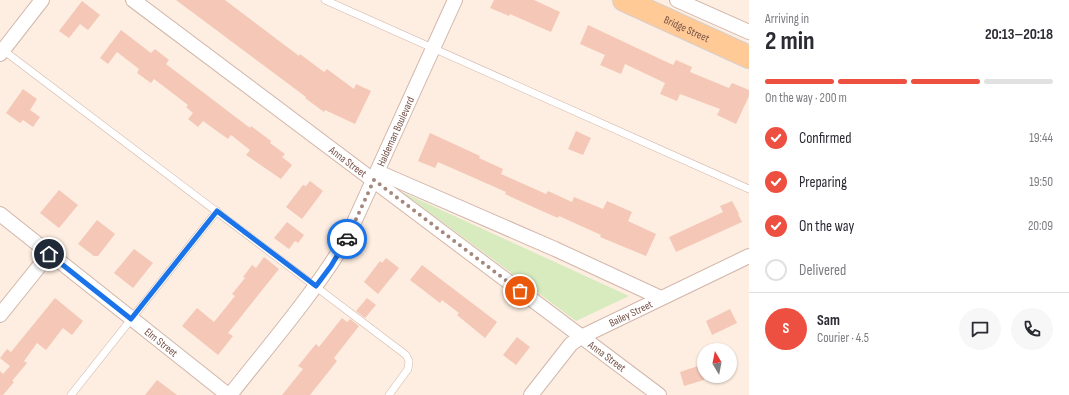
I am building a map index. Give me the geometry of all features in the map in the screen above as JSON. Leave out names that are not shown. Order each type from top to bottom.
[{"type":"main road","name":"Bridge Street","points":[[624,0],[749,56]]},
{"type":"street","points":[[2,52],[42,0]]},
{"type":"street","name":"Anna Street","points":[[133,0],[334,152],[376,176],[555,249],[661,298]]},
{"type":"street","name":"Haldeman Boulevard","points":[[229,395],[316,286],[331,266],[346,240],[455,0]]},
{"type":"street","name":"Bridge Street","points":[[677,0],[749,32]]},
{"type":"street","name":"Anna Street","points":[[376,176],[581,337],[659,395]]},
{"type":"street","name":"Elm Street","points":[[0,214],[229,395]]},
{"type":"street","points":[[0,315],[49,254]]},
{"type":"street","name":"Bailey Street","points":[[530,395],[571,344],[581,337],[749,256]]},
{"type":"lane","points":[[325,0],[749,189]]},
{"type":"lane","points":[[2,52],[217,211],[406,355],[409,361],[408,369],[388,395]]},
{"type":"lane","points":[[71,395],[217,211]]},
{"type":"green space","points":[[402,192],[629,296],[576,321]]},
{"type":"building","points":[[176,0],[225,0],[299,56],[300,54],[324,72],[327,69],[354,89],[356,84],[371,91],[355,124],[325,110],[324,112]]},
{"type":"building","points":[[494,0],[534,0],[560,12],[551,32],[510,14],[509,16],[490,8]]},
{"type":"building","points":[[82,1],[100,15],[88,30],[80,24],[69,38],[59,31]]},
{"type":"building","points":[[588,25],[673,65],[676,60],[692,67],[690,72],[729,88],[732,83],[749,90],[749,96],[736,124],[717,115],[720,109],[680,94],[677,101],[660,94],[665,83],[625,64],[621,74],[600,65],[605,55],[580,44]]},
{"type":"building","points":[[121,30],[151,53],[155,49],[169,60],[166,64],[250,128],[251,126],[271,141],[270,143],[285,154],[282,157],[292,165],[281,179],[246,155],[250,150],[231,135],[228,139],[203,121],[198,127],[188,119],[193,113],[186,107],[188,105],[154,79],[151,83],[137,73],[139,69],[117,52],[108,64],[100,58]]},
{"type":"building","points":[[23,89],[37,99],[30,110],[40,117],[33,127],[23,120],[20,123],[6,113]]},
{"type":"building","points":[[576,131],[591,138],[583,155],[568,149]]},
{"type":"building","points":[[430,133],[480,156],[479,158],[503,169],[501,174],[546,194],[548,191],[572,202],[574,197],[603,209],[607,201],[632,212],[628,221],[656,234],[646,256],[600,237],[601,235],[559,216],[558,218],[533,207],[505,194],[506,192],[438,162],[435,168],[418,161]]},
{"type":"building","points":[[310,181],[323,191],[302,219],[286,207],[303,185],[306,186]]},
{"type":"building","points":[[59,190],[78,205],[59,228],[40,213]]},
{"type":"building","points":[[732,201],[742,222],[676,252],[669,237],[723,212],[720,206]]},
{"type":"building","points":[[97,220],[115,234],[98,256],[94,256],[78,244]]},
{"type":"building","points":[[287,222],[304,235],[298,243],[295,241],[289,249],[274,238]]},
{"type":"building","points":[[134,249],[153,263],[133,288],[114,273]]},
{"type":"building","points":[[264,257],[279,269],[228,333],[233,336],[218,355],[182,326],[197,308],[214,322],[235,296],[232,294],[245,278],[243,277],[252,265],[256,268]]},
{"type":"building","points":[[386,258],[399,268],[378,294],[364,282],[380,261],[382,263]]},
{"type":"building","points":[[422,265],[497,322],[485,338],[457,315],[459,313],[442,300],[440,303],[410,280]]},
{"type":"building","points":[[55,298],[83,321],[72,335],[63,328],[46,350],[37,343],[24,361],[27,363],[12,381],[14,382],[3,395],[0,395],[0,371],[3,374],[10,366],[0,358],[7,349],[11,352]]},
{"type":"building","points":[[367,298],[376,305],[365,318],[356,311]]},
{"type":"building","points":[[730,309],[737,323],[712,335],[706,321]]},
{"type":"building","points":[[342,318],[347,322],[350,319],[359,326],[334,358],[337,361],[310,395],[282,395],[303,369],[298,366],[316,344],[319,347]]},
{"type":"building","points":[[517,337],[530,347],[516,365],[503,355]]},
{"type":"building","points":[[697,366],[697,382],[684,386],[680,372]]},
{"type":"building","points":[[157,380],[177,395],[145,395]]},
{"type":"way so far","points":[[347,239],[374,180],[520,291]]},
{"type":"route","points":[[49,254],[131,319],[217,211],[316,286],[331,266],[347,239]]}]
